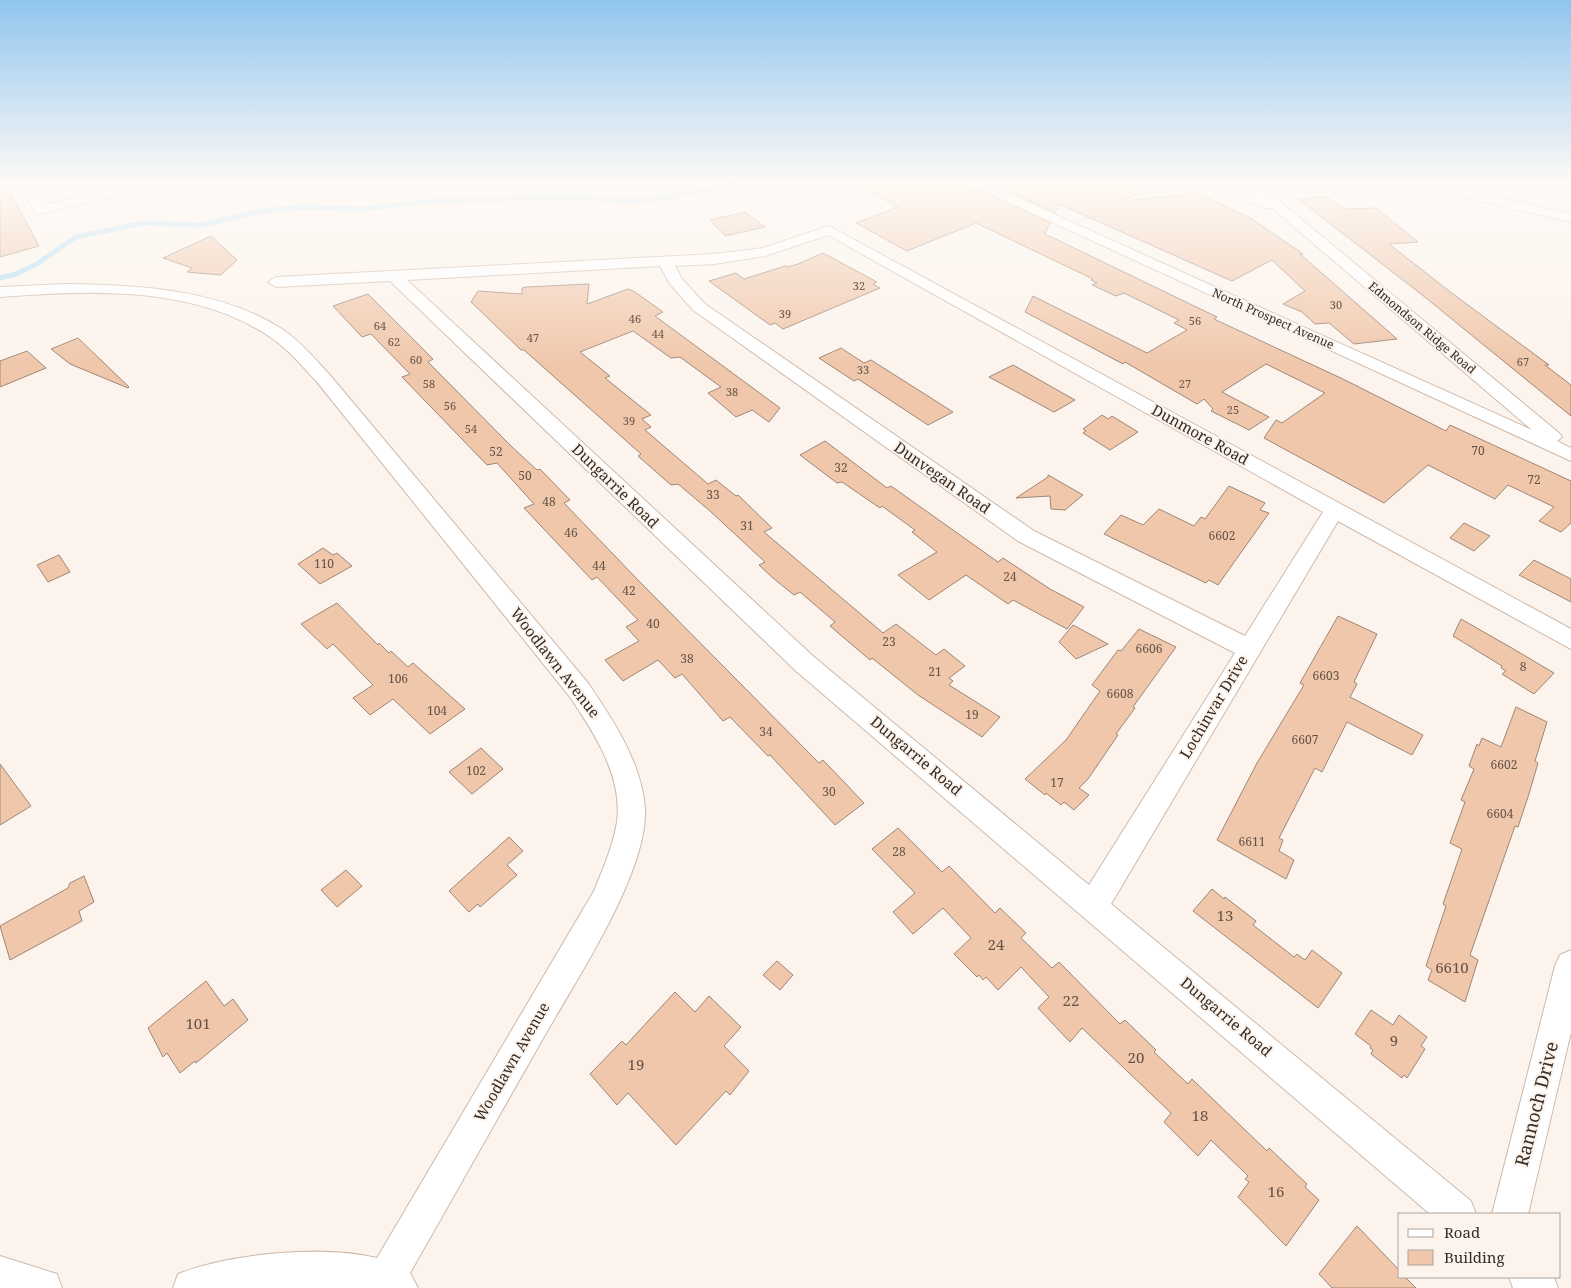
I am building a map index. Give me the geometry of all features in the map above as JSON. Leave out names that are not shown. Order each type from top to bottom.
[{"type":"street","name":"Dunmore Road","points":[[666,262],[714,259],[765,252],[788,244]]},
{"type":"street","name":"Dunmore Road","points":[[855,244],[1571,640]]},
{"type":"street","name":"North Prospect Avenue","points":[[1108,244],[1571,454]]},
{"type":"street","name":"Edmondson Ridge Road","points":[[1322,244],[1571,454]]},
{"type":"street","points":[[276,282],[666,262]]},
{"type":"street","name":"Dunvegan Road","points":[[666,262],[675,281],[699,307],[1026,536],[1250,649]]},
{"type":"street","name":"Dungarrie Road","points":[[394,276],[805,664],[1094,905],[1457,1213]]},
{"type":"street","name":"Woodlawn Avenue","points":[[0,292],[58,288],[106,289],[176,296],[214,305],[275,332],[323,378],[579,690],[608,732],[622,766],[631,810],[624,847],[605,900],[393,1284]]},
{"type":"street","name":"Lochinvar Drive","points":[[1094,905],[1335,509]]},
{"type":"street","name":"Rannoch Drive","points":[[1510,1213],[1571,966]]},
{"type":"street","points":[[192,1288],[261,1274],[333,1270],[393,1284]]},
{"type":"street","points":[[0,1275],[43,1288]]},
{"type":"street","points":[[1529,1278],[1540,1288]]},
{"type":"building","points":[[0,244],[38,244],[39,246],[0,257]]},
{"type":"building","points":[[193,244],[220,244],[237,260],[221,275],[187,272],[192,268],[163,258]]},
{"type":"building","points":[[894,244],[924,244],[907,251]]},
{"type":"building","points":[[1020,244],[1066,244],[1217,317],[1214,319],[1345,380],[1446,431],[1450,425],[1571,481],[1571,523],[1561,532],[1539,521],[1554,507],[1508,485],[1495,499],[1428,465],[1384,503],[1264,438],[1276,420],[1282,423],[1325,393],[1266,364],[1222,392],[1269,417],[1249,430],[1211,411],[1213,409],[1204,399],[1197,404],[1125,362],[1123,364],[1025,312],[1033,296],[1147,353],[1187,330],[1174,323],[1179,320],[1124,293],[1116,296],[1092,285],[1097,283],[1091,280],[1093,279]]},
{"type":"building","points":[[1149,244],[1289,244],[1303,254],[1300,254],[1397,339],[1354,344],[1329,323],[1315,324],[1302,312],[1283,304],[1305,291],[1272,260],[1232,281]]},
{"type":"building","points":[[1356,244],[1389,244],[1549,365],[1545,365],[1571,385],[1571,416]]},
{"type":"building","points":[[823,253],[877,282],[873,284],[880,288],[783,329],[775,323],[770,325],[709,281],[736,273],[744,279],[785,266],[798,264]]},
{"type":"building","points":[[589,284],[587,304],[628,289],[635,292],[663,312],[655,316],[780,408],[769,422],[752,410],[736,417],[708,393],[721,387],[680,357],[671,358],[633,331],[580,352],[610,376],[605,378],[651,415],[642,419],[651,427],[645,430],[708,484],[716,480],[736,496],[738,495],[772,528],[764,532],[883,633],[896,624],[936,655],[944,649],[965,666],[949,678],[953,681],[949,685],[1000,717],[982,737],[918,695],[872,658],[870,660],[830,626],[835,622],[800,592],[794,595],[773,578],[759,565],[765,562],[710,511],[678,484],[671,485],[638,456],[641,454],[524,350],[521,350],[471,302],[478,291],[522,294],[522,288],[526,287]]},
{"type":"building","points":[[368,294],[433,359],[428,362],[511,446],[537,470],[540,469],[570,500],[564,503],[637,579],[819,763],[823,760],[864,803],[835,825],[770,755],[768,756],[730,717],[723,721],[682,674],[675,678],[658,660],[623,681],[605,660],[639,641],[626,627],[638,620],[597,577],[592,580],[524,508],[534,504],[497,463],[487,465],[402,377],[410,374],[371,334],[362,337],[333,306]]},
{"type":"building","points":[[78,338],[129,387],[70,364],[51,349]]},
{"type":"building","points":[[841,348],[864,363],[871,360],[953,412],[928,425],[858,379],[854,381],[819,358]]},
{"type":"building","points":[[27,351],[46,368],[0,387],[0,361]]},
{"type":"building","points":[[1013,365],[1075,400],[1054,412],[989,377]]},
{"type":"building","points":[[1102,415],[1108,419],[1112,416],[1138,432],[1110,450],[1083,433],[1086,431],[1083,429]]},
{"type":"building","points":[[825,441],[887,488],[891,486],[998,562],[1003,558],[1050,589],[1084,607],[1067,629],[1013,600],[1008,604],[966,575],[929,600],[898,575],[937,552],[912,532],[915,530],[882,506],[880,508],[842,482],[837,483],[800,455]]},
{"type":"building","points":[[1048,475],[1083,495],[1065,510],[1051,509],[1050,496],[1016,498],[1048,477]]},
{"type":"building","points":[[1229,486],[1265,503],[1260,510],[1269,513],[1218,585],[1209,580],[1206,583],[1104,534],[1121,515],[1143,525],[1159,509],[1194,526],[1201,517],[1205,519]]},
{"type":"building","points":[[1464,523],[1490,536],[1474,551],[1450,538]]},
{"type":"building","points":[[323,548],[333,555],[337,553],[352,566],[320,584],[298,564]]},
{"type":"building","points":[[59,555],[70,572],[48,582],[37,565]]},
{"type":"building","points":[[1534,560],[1571,579],[1571,602],[1519,575]]},
{"type":"building","points":[[337,603],[378,645],[379,643],[389,653],[391,651],[408,667],[413,663],[465,709],[430,734],[393,699],[370,715],[353,698],[373,685],[333,644],[327,649],[301,624]]},
{"type":"building","points":[[1338,616],[1377,634],[1354,682],[1357,684],[1350,697],[1423,735],[1412,755],[1347,722],[1322,772],[1315,768],[1279,838],[1283,840],[1279,851],[1294,860],[1286,879],[1217,840],[1257,763],[1304,685],[1300,683]]},
{"type":"building","points":[[1461,619],[1554,673],[1534,694],[1502,674],[1506,671],[1501,668],[1502,666],[1453,636]]},
{"type":"building","points":[[1073,625],[1108,644],[1076,659],[1059,642]]},
{"type":"building","points":[[1139,629],[1176,647],[1133,707],[1135,708],[1088,779],[1079,788],[1089,795],[1074,810],[1064,802],[1061,805],[1025,779],[1066,740],[1100,691],[1092,685],[1118,650],[1121,651]]},
{"type":"building","points":[[1516,707],[1547,722],[1535,761],[1538,763],[1529,794],[1518,827],[1515,826],[1470,955],[1478,960],[1465,1002],[1428,980],[1432,970],[1426,966],[1446,906],[1443,904],[1462,849],[1450,843],[1465,802],[1461,800],[1474,769],[1469,766],[1477,744],[1479,746],[1482,738],[1501,747]]},
{"type":"building","points":[[481,748],[503,769],[472,794],[449,772]]},
{"type":"building","points":[[0,764],[31,806],[0,825]]},
{"type":"building","points":[[898,828],[942,872],[949,866],[995,913],[1000,908],[1026,933],[1021,938],[1052,968],[1059,962],[1120,1024],[1125,1020],[1156,1050],[1154,1052],[1188,1084],[1192,1079],[1267,1151],[1269,1148],[1307,1184],[1305,1187],[1319,1200],[1286,1246],[1238,1197],[1249,1182],[1245,1179],[1248,1176],[1211,1140],[1198,1156],[1164,1122],[1171,1113],[1082,1028],[1070,1042],[1038,1008],[1049,997],[1021,967],[998,990],[986,977],[983,980],[979,975],[977,977],[954,954],[971,938],[943,908],[913,934],[893,912],[915,893],[872,849]]},
{"type":"building","points":[[509,837],[523,851],[507,865],[517,875],[480,907],[478,904],[469,912],[449,891]]},
{"type":"building","points":[[346,870],[362,886],[337,907],[321,890]]},
{"type":"building","points":[[84,876],[94,902],[79,911],[82,921],[10,960],[0,926],[68,888],[70,883]]},
{"type":"building","points":[[1212,889],[1256,921],[1253,925],[1294,957],[1297,954],[1305,960],[1312,950],[1342,973],[1318,1008],[1193,911]]},
{"type":"building","points":[[777,961],[793,975],[780,990],[763,975]]},
{"type":"building","points":[[206,981],[224,1006],[233,999],[248,1020],[196,1063],[195,1061],[180,1073],[167,1053],[163,1057],[148,1028]]},
{"type":"building","points":[[675,992],[695,1012],[709,996],[741,1027],[724,1046],[749,1071],[730,1095],[726,1091],[676,1145],[628,1093],[617,1105],[590,1074],[622,1041],[626,1045]]},
{"type":"building","points":[[1371,1010],[1393,1025],[1399,1015],[1427,1037],[1421,1046],[1425,1049],[1407,1078],[1404,1075],[1402,1078],[1371,1054],[1373,1050],[1370,1048],[1371,1046],[1355,1034]]},
{"type":"building","points":[[1357,1226],[1398,1269],[1398,1278],[1406,1278],[1416,1288],[1332,1288],[1319,1274]]},
{"type":"waterway","points":[[0,278],[16,274],[35,265],[66,244]]}]
